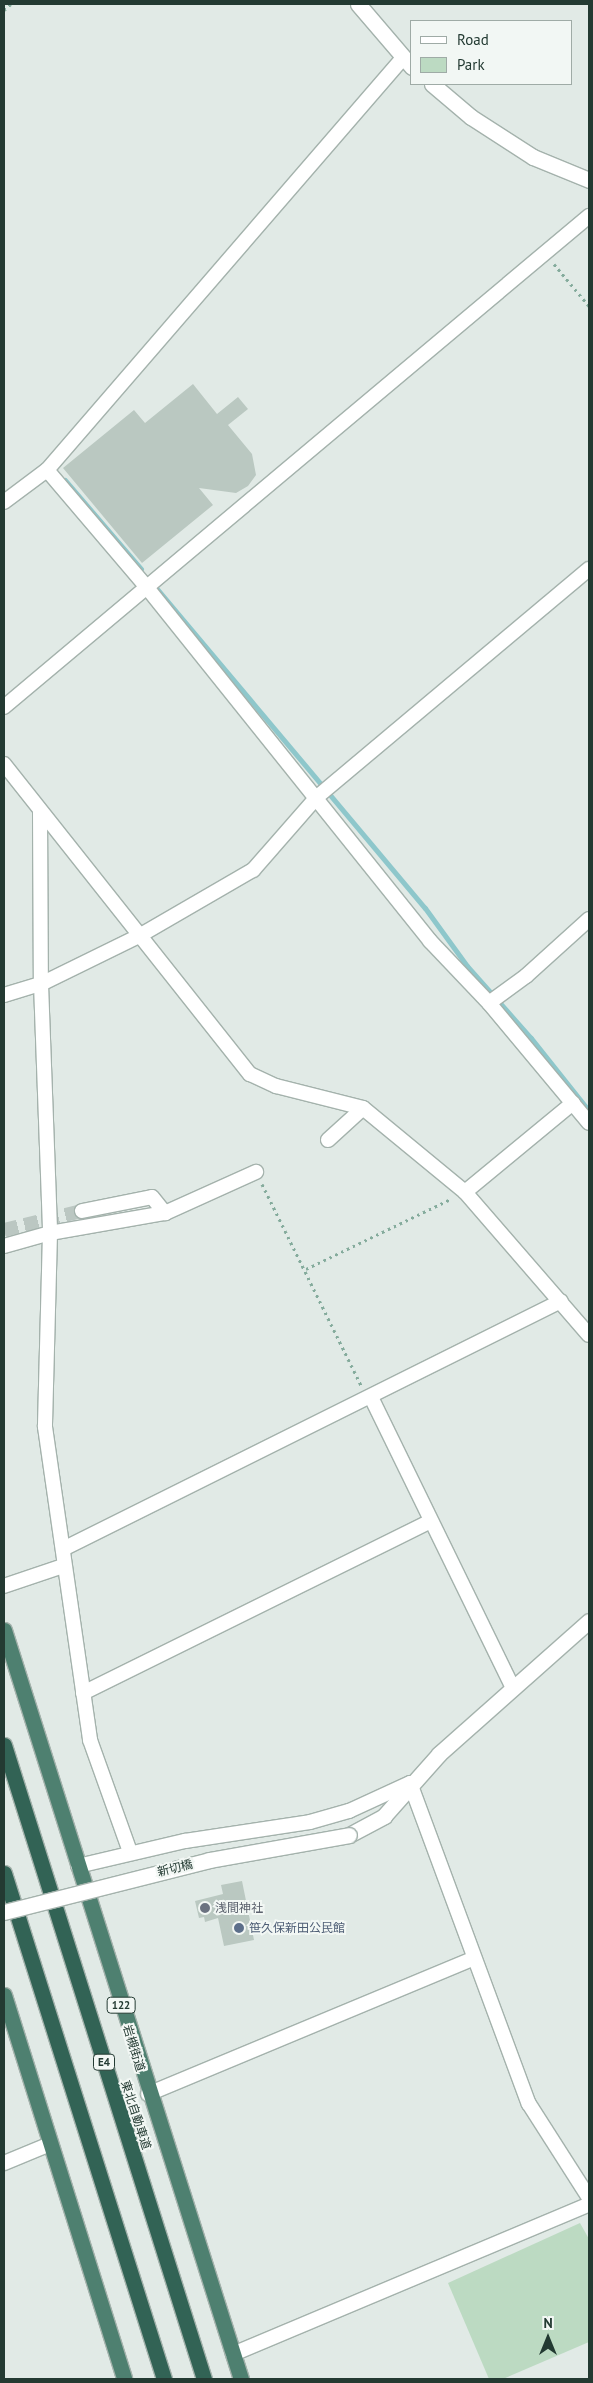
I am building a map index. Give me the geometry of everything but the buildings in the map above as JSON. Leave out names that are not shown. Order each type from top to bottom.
[{"type":"highway","name":"岩槻街道","points":[[4,1630],[148,2094],[240,2379]]},
{"type":"highway","name":"東北自動車道","points":[[4,1745],[204,2379]]},
{"type":"highway","points":[[4,1873],[164,2379]]},
{"type":"highway","points":[[4,1995],[124,2379]]},
{"type":"street","points":[[4,502],[46,470],[407,63],[358,4]]},
{"type":"street","points":[[433,85],[471,117],[534,157],[589,180]]},
{"type":"street","points":[[4,707],[145,585],[546,254],[589,216]]},
{"type":"street","points":[[46,470],[145,585],[430,941],[489,1003],[589,1123]]},
{"type":"street","points":[[4,995],[41,984],[140,936],[253,870],[316,797],[589,569]]},
{"type":"street","points":[[4,764],[40,812],[88,866],[140,936],[250,1074],[276,1086],[363,1108],[465,1192],[589,1335]]},
{"type":"street","points":[[40,812],[41,984],[50,1233],[45,1426],[63,1549],[63,1566],[90,1740],[130,1852]]},
{"type":"street","points":[[489,1003],[526,976],[589,919]]},
{"type":"street","points":[[465,1192],[573,1103]]},
{"type":"street","points":[[328,1140],[363,1108]]},
{"type":"street","points":[[4,1246],[50,1233],[165,1213],[256,1172]]},
{"type":"street","points":[[82,1211],[152,1197],[165,1213]]},
{"type":"street","points":[[63,1549],[561,1301]]},
{"type":"street","points":[[369,1398],[432,1521],[513,1688]]},
{"type":"street","points":[[83,1693],[432,1521]]},
{"type":"street","points":[[4,1586],[63,1566]]},
{"type":"street","name":"新切橋","points":[[4,1912],[209,1860],[349,1835],[384,1816],[410,1783],[589,1621]]},
{"type":"street","points":[[78,1866],[130,1852],[310,1822],[349,1811],[410,1783],[474,1958],[499,2017],[529,2104],[589,2198]]},
{"type":"street","points":[[148,2094],[474,1958]]},
{"type":"street","points":[[4,2163],[50,2144]]},
{"type":"street","points":[[233,2354],[589,2204]]},
{"type":"path","points":[[4,10],[11,4]]},
{"type":"path","points":[[546,254],[589,306]]},
{"type":"path","points":[[256,1172],[369,1398]]},
{"type":"path","points":[[306,1270],[465,1192]]},
{"type":"green space","points":[[580,2223],[589,2239],[589,2342],[503,2379],[489,2379],[448,2283]]},
{"type":"waterway","points":[[65,480],[141,569]]},
{"type":"waterway","points":[[153,584],[425,908],[467,966],[531,1038],[589,1111]]},
{"type":"tunnel","points":[[4,1230],[82,1211]]},
{"type":"place","name":"浅間神社","points":[[205,1908]]},
{"type":"place","name":"笹久保新田公民館","points":[[239,1928]]}]
